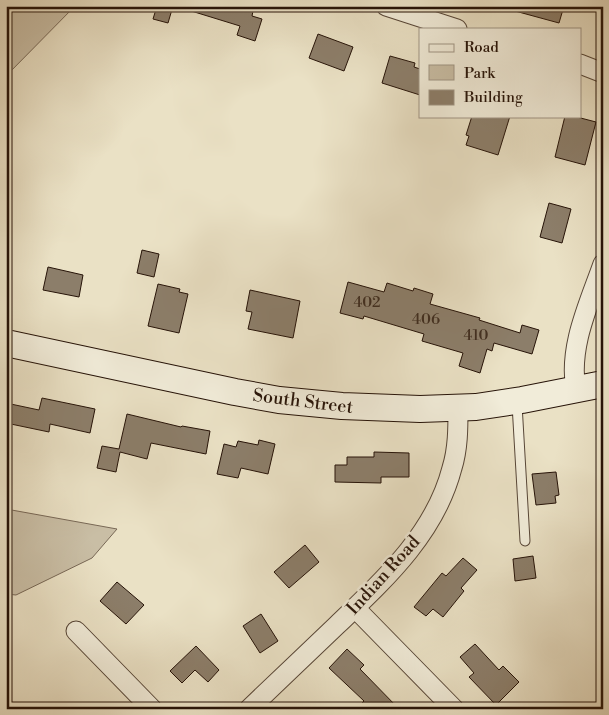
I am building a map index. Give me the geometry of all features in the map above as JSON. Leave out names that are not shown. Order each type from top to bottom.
[{"type":"main road","name":"South Street","points":[[6,343],[235,392],[279,400],[342,406],[395,409],[458,408],[517,401],[603,384]]},
{"type":"street","points":[[386,6],[454,28]]},
{"type":"street","points":[[582,65],[603,73]]},
{"type":"street","points":[[576,390],[573,372],[578,338],[603,264]]},
{"type":"street","name":"Indian Road","points":[[249,709],[355,608],[402,560],[422,532],[439,502],[450,477],[458,431],[458,408]]},
{"type":"street","points":[[355,608],[454,709]]},
{"type":"street","points":[[76,631],[152,709]]},
{"type":"lane","points":[[517,401],[525,541]]},
{"type":"green space","points":[[6,6],[75,6],[6,76]]},
{"type":"green space","points":[[6,509],[117,529],[92,558],[16,595],[6,594]]},
{"type":"building","points":[[157,6],[173,6],[168,23],[153,19]]},
{"type":"building","points":[[188,6],[254,6],[252,16],[262,19],[255,41],[237,35],[240,26],[188,10]]},
{"type":"building","points":[[516,6],[564,6],[559,23],[515,11]]},
{"type":"building","points":[[318,34],[353,47],[344,71],[309,58]]},
{"type":"building","points":[[390,56],[415,63],[414,67],[419,69],[419,95],[382,83]]},
{"type":"building","points":[[471,118],[509,118],[498,155],[466,145],[469,136],[466,135]]},
{"type":"building","points":[[565,118],[581,118],[596,122],[585,165],[555,157]]},
{"type":"building","points":[[549,203],[571,209],[562,243],[540,237]]},
{"type":"building","points":[[142,250],[159,254],[154,277],[137,273]]},
{"type":"building","points":[[48,267],[83,275],[79,297],[43,290]]},
{"type":"building","points":[[348,282],[384,292],[387,283],[413,291],[414,288],[433,294],[430,304],[480,318],[479,320],[520,333],[522,325],[539,330],[532,354],[494,343],[492,351],[487,349],[480,373],[459,366],[463,353],[422,341],[424,334],[364,316],[363,319],[340,313]]},
{"type":"building","points":[[158,284],[180,289],[179,292],[188,294],[179,333],[148,326]]},
{"type":"building","points":[[250,290],[300,301],[293,338],[248,329],[252,312],[246,311]]},
{"type":"building","points":[[42,398],[95,409],[90,433],[50,424],[49,432],[6,423],[6,403],[39,410]]},
{"type":"building","points":[[127,414],[181,427],[210,431],[206,454],[151,443],[147,459],[120,452],[116,472],[97,468],[102,446],[119,449]]},
{"type":"building","points":[[259,440],[275,444],[268,474],[241,468],[238,478],[217,474],[224,444],[236,447],[238,441],[258,445]]},
{"type":"building","points":[[374,452],[409,453],[409,477],[381,477],[381,483],[335,482],[335,465],[347,465],[347,457],[374,457]]},
{"type":"building","points":[[556,472],[559,495],[555,496],[556,503],[536,505],[532,474]]},
{"type":"building","points":[[305,545],[319,562],[289,588],[274,572]]},
{"type":"building","points":[[533,556],[536,578],[515,581],[513,559]]},
{"type":"building","points":[[463,558],[477,570],[461,588],[464,591],[443,617],[433,609],[426,616],[414,607],[442,573],[446,576]]},
{"type":"building","points":[[117,582],[144,605],[126,624],[100,601]]},
{"type":"building","points":[[261,614],[278,641],[260,653],[243,626]]},
{"type":"building","points":[[475,644],[499,670],[503,666],[519,682],[496,705],[469,677],[474,673],[460,657]]},
{"type":"building","points":[[196,646],[219,670],[208,682],[195,670],[182,683],[170,671]]},
{"type":"building","points":[[347,649],[364,665],[360,669],[399,709],[356,709],[364,701],[329,668]]}]
